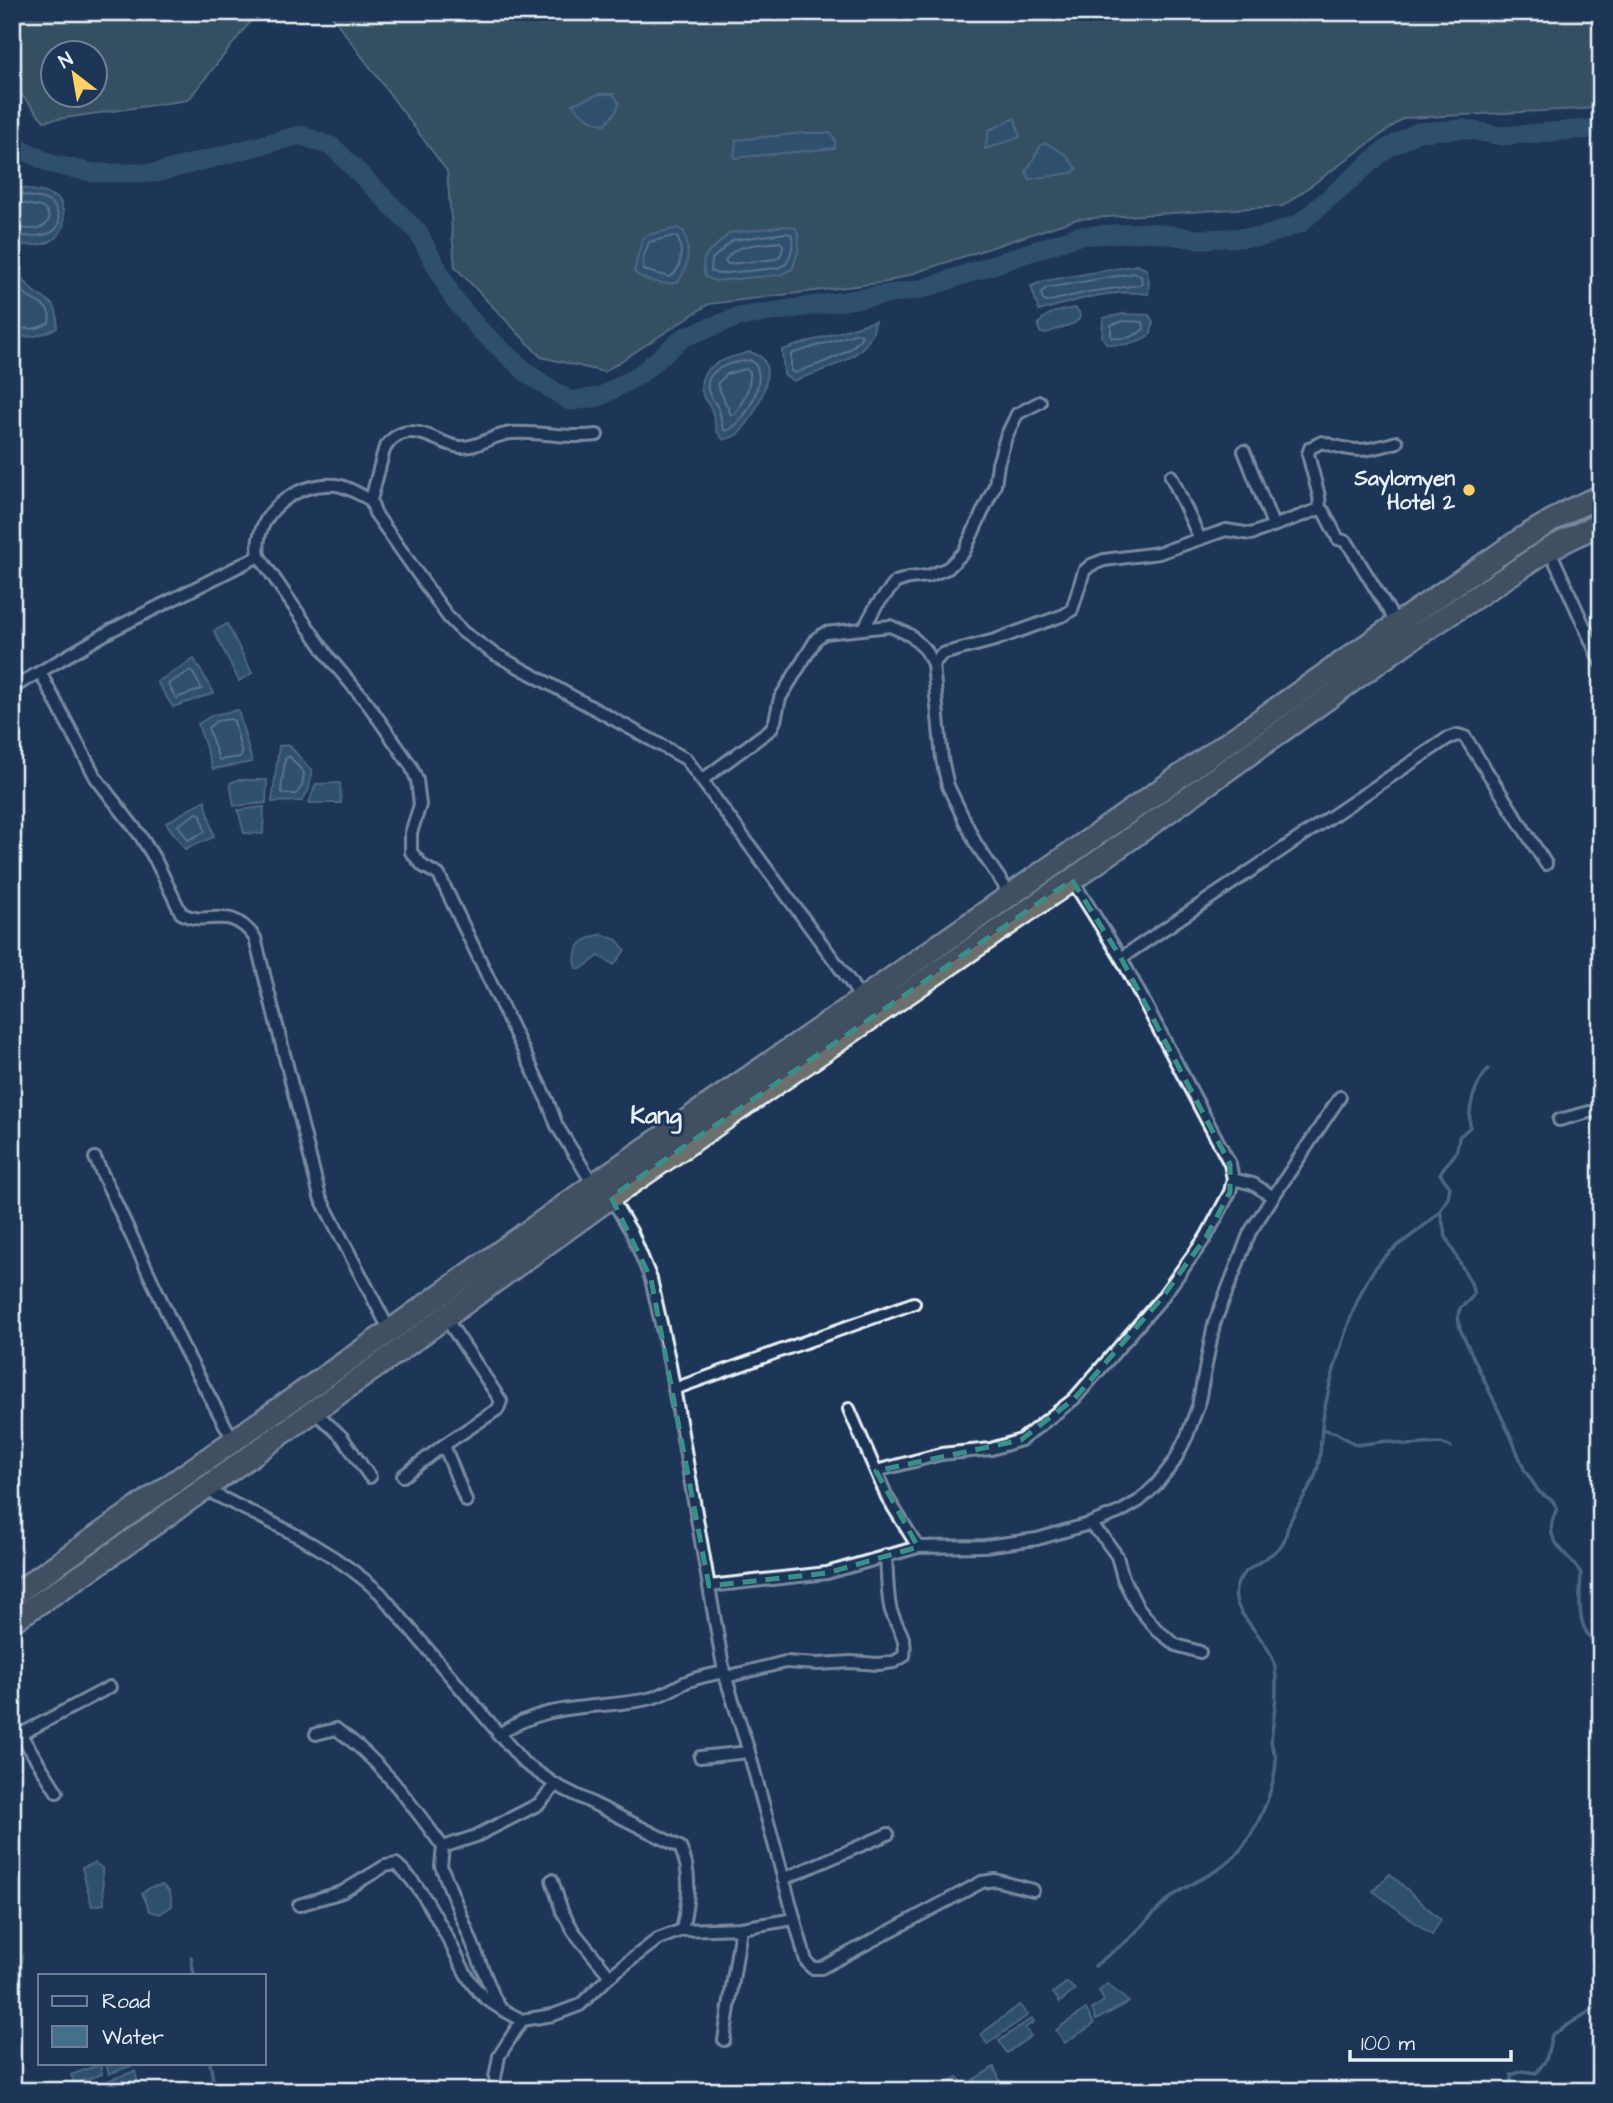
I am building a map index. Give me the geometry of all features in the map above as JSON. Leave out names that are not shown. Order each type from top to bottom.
[{"type":"highway","points":[[12,1621],[204,1489],[313,1410],[395,1341],[601,1187],[867,1008],[1072,880],[1301,705],[1397,624],[1539,528],[1601,496]]},
{"type":"highway","points":[[867,1008],[1010,894],[1301,705],[1404,644],[1549,549],[1601,523]]},
{"type":"highway","points":[[12,1596],[233,1440],[395,1341],[445,1317],[601,1187]]},
{"type":"street","points":[[864,628],[876,606],[896,582],[928,576],[948,568],[964,552],[995,485],[1006,437],[1017,414],[1040,402]]},
{"type":"street","points":[[597,435],[578,437],[511,433],[482,444],[458,447],[416,432],[407,432],[388,443],[371,499],[374,513],[427,589],[463,632],[493,653],[680,755],[702,780],[851,982],[867,1008]]},
{"type":"street","points":[[1397,442],[1369,450],[1345,450],[1322,442],[1310,449],[1308,454],[1320,509],[1338,539],[1347,542],[1397,624]]},
{"type":"street","points":[[1244,452],[1273,525]]},
{"type":"street","points":[[1171,476],[1200,539]]},
{"type":"street","points":[[371,499],[340,485],[320,484],[285,497],[276,506],[259,536],[259,556],[330,659],[368,704],[411,766],[417,780],[420,805],[411,833],[411,852],[423,866],[439,875],[557,1126],[632,1233],[651,1279],[674,1389],[725,1675],[806,1961],[812,1968],[821,1968],[982,1882],[995,1880],[1033,1890]]},
{"type":"street","points":[[933,664],[942,654],[995,639],[1072,610],[1084,571],[1091,565],[1104,560],[1159,553],[1226,530],[1251,534],[1320,509]]},
{"type":"street","points":[[1539,528],[1601,663]]},
{"type":"street","points":[[12,688],[112,629],[259,556]]},
{"type":"street","points":[[702,780],[771,729],[780,698],[817,638],[825,633],[890,626],[910,635],[926,650],[933,664],[942,759],[948,786],[976,844],[1010,894]]},
{"type":"street","points":[[40,672],[96,778],[140,835],[156,861],[181,914],[187,918],[220,916],[240,922],[255,938],[320,1197],[395,1341]]},
{"type":"street","points":[[1121,958],[1448,738],[1465,737],[1546,863]]},
{"type":"street","points":[[876,1471],[942,1454],[991,1450],[1021,1440],[1074,1399],[1161,1299],[1206,1237],[1222,1209],[1233,1179],[1230,1164],[1121,958],[1072,880]]},
{"type":"street","points":[[709,1586],[827,1573],[918,1547],[985,1546],[1037,1539],[1089,1524],[1139,1501],[1174,1462],[1198,1406],[1214,1324],[1250,1232],[1340,1097]]},
{"type":"street","points":[[1559,1120],[1601,1109]]},
{"type":"street","points":[[95,1158],[184,1349],[233,1440]]},
{"type":"street","points":[[1233,1179],[1253,1184],[1273,1196]]},
{"type":"street","points":[[674,1389],[914,1303]]},
{"type":"street","points":[[403,1476],[498,1409],[501,1401],[445,1317]]},
{"type":"street","points":[[849,1409],[887,1497],[918,1547]]},
{"type":"street","points":[[313,1410],[342,1437],[370,1477]]},
{"type":"street","points":[[444,1445],[466,1501]]},
{"type":"street","points":[[204,1489],[324,1550],[356,1572],[380,1594],[523,1762],[556,1785],[680,1847],[687,1861],[688,1883],[682,1930]]},
{"type":"street","points":[[1089,1524],[1104,1538],[1116,1556],[1137,1606],[1157,1630],[1176,1645],[1200,1652]]},
{"type":"street","points":[[498,1735],[513,1724],[537,1714],[576,1706],[647,1700],[666,1695],[682,1684],[702,1676],[725,1675],[785,1662],[894,1662],[904,1656],[906,1647],[902,1631],[891,1611],[886,1555]]},
{"type":"street","points":[[21,1734],[110,1686]]},
{"type":"street","points":[[12,1721],[57,1792]]},
{"type":"street","points":[[316,1734],[337,1729],[356,1742],[406,1797],[443,1847],[441,1866],[494,1997],[502,2009]]},
{"type":"street","points":[[701,1757],[748,1752]]},
{"type":"street","points":[[443,1847],[476,1836],[539,1804],[556,1785]]},
{"type":"street","points":[[783,1879],[888,1834]]},
{"type":"street","points":[[299,1905],[342,1892],[385,1866],[396,1864],[409,1875],[446,1934],[476,1991],[522,2020],[553,2015],[580,2005],[610,1976],[658,1939],[682,1930],[741,1928],[794,1919]]},
{"type":"street","points":[[552,1880],[562,1911],[574,1932],[610,1976]]},
{"type":"street","points":[[724,2040],[741,1928]]},
{"type":"street","points":[[495,2078],[499,2056],[522,2020]]},
{"type":"highlighted area","points":[[1072,880],[1121,958],[1230,1164],[1230,1192],[1206,1237],[1161,1299],[1074,1399],[1021,1440],[876,1471],[918,1547],[827,1573],[709,1586],[651,1279],[611,1197]]},
{"type":"green space","points":[[12,12],[258,12],[188,100],[44,121],[12,84]]},
{"type":"green space","points":[[329,12],[1601,12],[1601,108],[1404,118],[1283,206],[1077,219],[887,282],[709,304],[604,372],[541,357],[455,267],[447,171]]},
{"type":"water","points":[[600,94],[613,94],[619,103],[616,112],[605,124],[591,120],[572,104]]},
{"type":"water","points":[[1015,118],[1020,137],[985,149],[989,130]]},
{"type":"water","points":[[830,133],[835,139],[835,148],[734,158],[736,140]]},
{"type":"water","points":[[1046,143],[1065,154],[1077,169],[1072,173],[1030,179],[1026,172],[1041,145]]},
{"type":"water","points":[[12,186],[46,193],[59,199],[64,223],[55,238],[36,245],[12,242]]},
{"type":"water","points":[[786,226],[796,228],[799,238],[792,269],[780,275],[714,281],[705,276],[703,263],[706,255],[730,233]]},
{"type":"water","points":[[678,228],[684,232],[688,252],[678,282],[655,282],[634,272],[642,239]]},
{"type":"water","points":[[1137,265],[1147,270],[1148,294],[1107,294],[1039,311],[1031,286],[1044,281]]},
{"type":"water","points":[[12,275],[24,280],[34,292],[53,305],[57,314],[57,328],[29,337],[12,333]]},
{"type":"water","points":[[1075,308],[1080,318],[1075,323],[1044,334],[1040,332],[1038,326],[1044,317]]},
{"type":"water","points":[[1123,314],[1149,315],[1153,322],[1151,334],[1130,344],[1107,344],[1102,337],[1103,318]]},
{"type":"water","points":[[875,321],[872,334],[865,344],[844,361],[793,381],[784,375],[782,350]]},
{"type":"water","points":[[750,352],[760,356],[766,365],[767,374],[762,396],[745,427],[724,440],[717,432],[713,414],[704,397],[701,385],[703,376],[715,364]]},
{"type":"water","points":[[227,624],[252,673],[239,681],[214,631]]},
{"type":"water","points":[[194,659],[214,693],[173,707],[157,682]]},
{"type":"water","points":[[238,710],[252,762],[213,769],[198,724],[213,715]]},
{"type":"water","points":[[289,745],[312,771],[309,789],[302,801],[272,802],[279,746]]},
{"type":"water","points":[[237,780],[267,780],[266,803],[234,806],[230,783]]},
{"type":"water","points":[[340,783],[341,803],[309,803],[316,784]]},
{"type":"water","points":[[205,800],[214,837],[185,849],[166,823]]},
{"type":"water","points":[[264,807],[263,834],[244,833],[238,810]]},
{"type":"water","points":[[602,934],[617,940],[625,950],[614,965],[599,956],[581,969],[576,968],[576,954],[580,945],[589,938]]},
{"type":"water","points":[[95,1863],[102,1868],[104,1904],[92,1906],[82,1868]]},
{"type":"water","points":[[1390,1874],[1441,1920],[1432,1935],[1373,1891]]},
{"type":"water","points":[[162,1885],[170,1892],[172,1906],[160,1914],[150,1911],[142,1893],[151,1887]]},
{"type":"water","points":[[1067,1982],[1075,1990],[1060,2002],[1053,1993]]},
{"type":"water","points":[[1107,1984],[1129,2002],[1096,2020],[1092,2009],[1104,2001],[1099,1991]]},
{"type":"water","points":[[1019,2005],[1028,2015],[987,2044],[981,2034]]},
{"type":"water","points":[[1086,2009],[1094,2024],[1065,2043],[1056,2030]]},
{"type":"water","points":[[1032,2018],[1034,2022],[1025,2028],[1031,2036],[1007,2053],[999,2041]]},
{"type":"water","points":[[100,2064],[102,2074],[75,2084],[71,2075]]},
{"type":"water","points":[[106,2064],[136,2064],[109,2074]]},
{"type":"water","points":[[994,2067],[1000,2081],[985,2091],[978,2091],[973,2080]]},
{"type":"water","points":[[135,2071],[140,2091],[105,2091],[104,2082]]},
{"type":"water","points":[[957,2077],[971,2091],[935,2091]]},
{"type":"water","points":[[1424,2082],[1436,2085],[1442,2091],[1403,2091],[1403,2087]]},
{"type":"waterway","points":[[12,144],[51,164],[94,173],[156,173],[300,135],[333,147],[418,232],[453,298],[479,329],[528,374],[570,401],[599,397],[638,376],[684,337],[738,317],[922,289],[1078,236],[1149,232],[1198,239],[1262,237],[1299,224],[1386,149],[1418,132],[1464,129],[1502,136],[1601,128]]},
{"type":"waterway","points":[[1488,1069],[1473,1096],[1470,1127],[1459,1137],[1454,1155],[1440,1174],[1450,1187],[1448,1198],[1440,1211],[1446,1237],[1471,1283],[1474,1294],[1459,1310],[1460,1329],[1524,1469],[1539,1492],[1553,1501],[1557,1509],[1552,1520],[1553,1537],[1581,1573],[1580,1614],[1586,1632],[1601,1647]]},
{"type":"waterway","points":[[1095,1966],[1128,1940],[1173,1896],[1229,1862],[1243,1847],[1263,1811],[1275,1772],[1276,1760],[1271,1740],[1276,1694],[1275,1667],[1266,1646],[1239,1608],[1236,1589],[1248,1570],[1282,1545],[1293,1515],[1313,1481],[1318,1467],[1323,1419],[1335,1367],[1347,1328],[1368,1279],[1384,1258],[1440,1211]]},
{"type":"waterway","points":[[1322,1429],[1336,1433],[1357,1445],[1386,1441],[1407,1445],[1441,1443],[1451,1447]]},
{"type":"waterway","points":[[1601,1679],[1598,1684],[1601,1694]]},
{"type":"waterway","points":[[1601,1738],[1597,1748],[1601,1755]]},
{"type":"waterway","points":[[191,1957],[194,1974]]},
{"type":"waterway","points":[[1516,2091],[1511,2083],[1511,2075],[1523,2071],[1536,2073],[1546,2060],[1552,2035],[1601,2004]]},
{"type":"waterway","points":[[210,2064],[215,2091]]},
{"type":"place","name":"Saylomyen Hotel 2","points":[[1469,490]]},
{"type":"district","name":"Kang","points":[[656,1116]]}]
